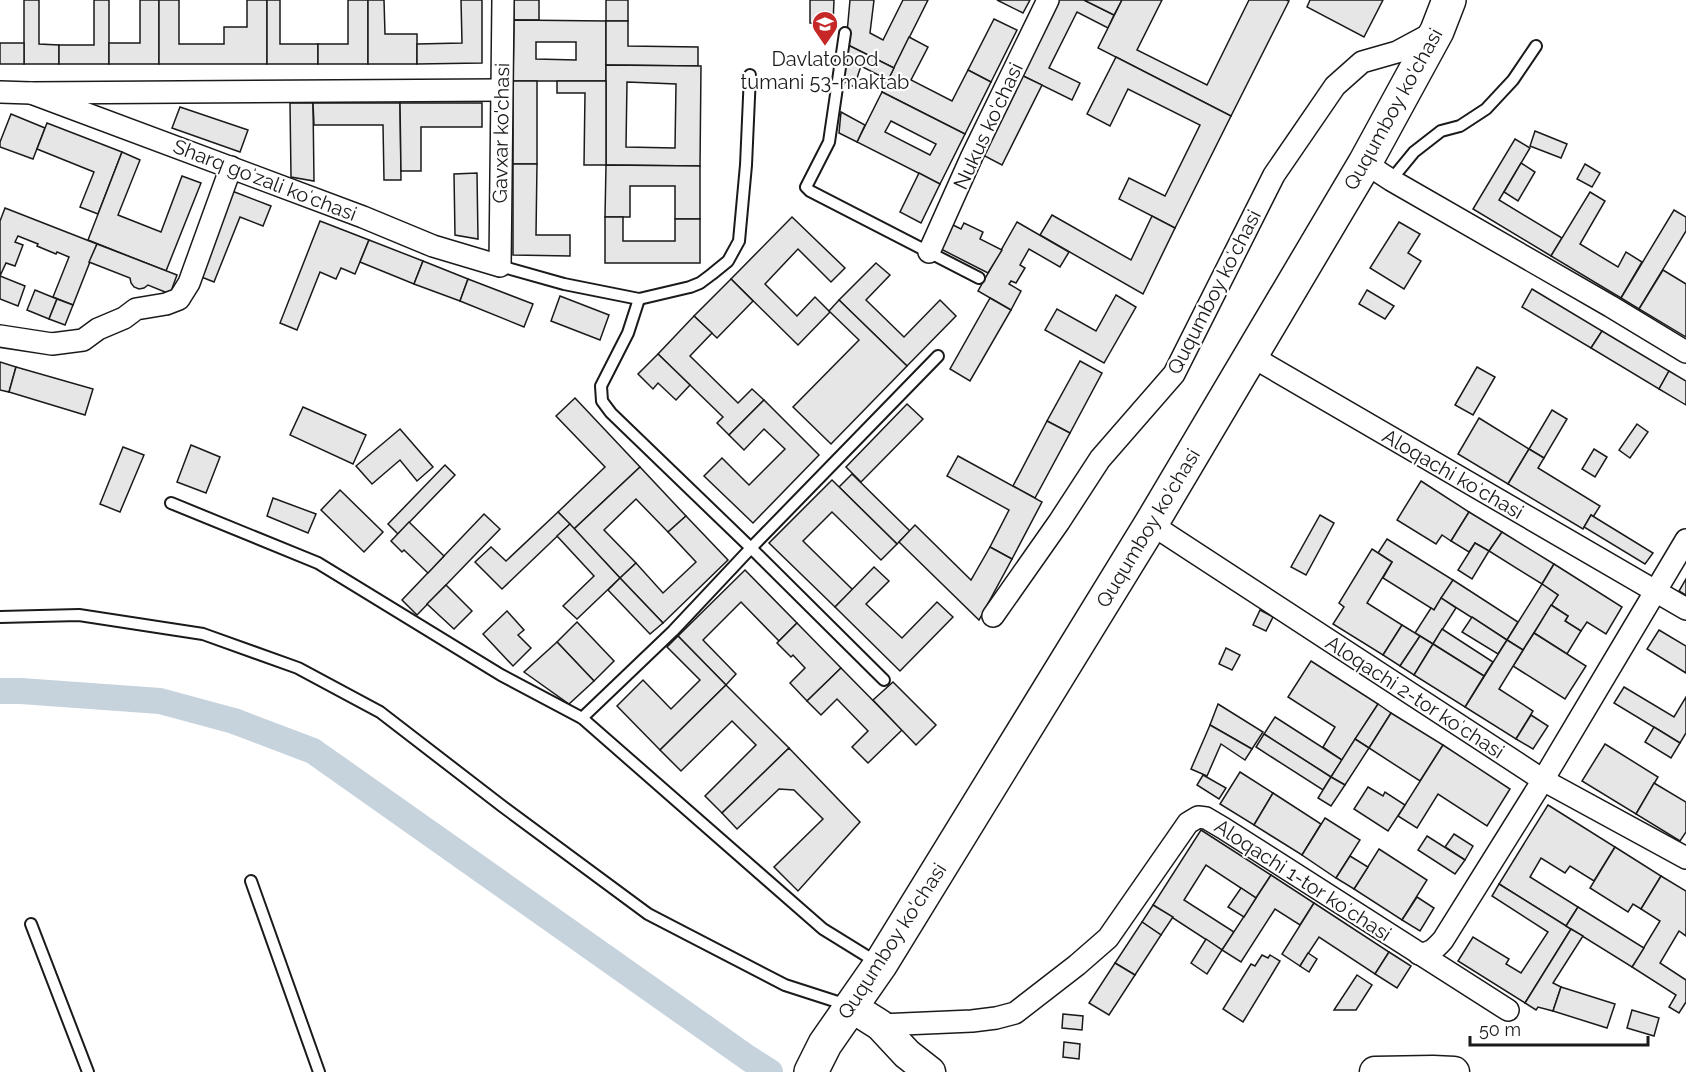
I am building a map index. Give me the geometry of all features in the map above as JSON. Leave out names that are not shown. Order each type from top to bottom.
[{"type":"main road","name":"Ququmboy ko'chasi","points":[[818,1058],[850,1006],[880,965],[1151,524],[1365,163],[1437,31],[1449,0]]},
{"type":"main road","points":[[850,1006],[880,1025],[907,1054],[930,1072]]},
{"type":"main road","points":[[1375,1072],[1454,1072]]},
{"type":"street","name":"Gavxar ko'chasi","points":[[500,266],[503,0]]},
{"type":"street","name":"Nukus ko'chasi","points":[[929,252],[972,156],[1048,0]]},
{"type":"street","name":"Ququmboy koʻchasi","points":[[993,616],[1100,459],[1174,375],[1274,175],[1335,86],[1362,62],[1397,52],[1437,31]]},
{"type":"street","name":"Sharq goʻzali koʻchasi","points":[[0,92],[501,90]]},
{"type":"street","name":"Sharq goʻzali koʻchasi","points":[[31,93],[363,217],[433,246],[500,266]]},
{"type":"street","points":[[1365,163],[1686,352]]},
{"type":"street","points":[[0,336],[52,344],[83,340],[98,329],[123,318],[136,309],[166,304],[179,299],[189,283],[231,167]]},
{"type":"street","name":"Aloqachi koʻchasi","points":[[1251,356],[1686,609]]},
{"type":"street","name":"Aloqachi 2-tor koʻchasi","points":[[1151,524],[1543,780],[1686,858]]},
{"type":"street","points":[[1419,954],[1435,950],[1443,940],[1543,780],[1686,540]]},
{"type":"street","name":"Aloqachi 1-tor koʻchasi","points":[[880,1025],[972,1021],[1015,1013],[1108,938],[1188,823],[1198,817],[1206,818],[1223,828],[1508,1010]]},
{"type":"lane","points":[[845,33],[829,142],[806,186],[810,191],[979,278]]},
{"type":"lane","points":[[1391,180],[1414,152],[1441,131],[1460,126],[1486,109],[1513,80],[1536,46]]},
{"type":"lane","points":[[500,266],[564,284],[639,300],[700,283],[728,261],[739,241],[746,165],[750,75]]},
{"type":"lane","points":[[639,300],[628,333],[601,386],[602,401],[611,413],[884,680]]},
{"type":"lane","points":[[582,718],[674,632],[751,548],[938,357]]},
{"type":"lane","points":[[171,503],[318,563],[501,675],[582,718],[823,929],[880,965]]},
{"type":"lane","points":[[0,617],[78,615],[203,634],[298,668],[380,712],[648,914],[785,985],[850,1006]]},
{"type":"lane","points":[[251,880],[319,1072]]},
{"type":"lane","points":[[31,924],[88,1072]]},
{"type":"building","points":[[24,0],[39,0],[39,44],[59,45],[59,64],[24,64]]},
{"type":"building","points":[[94,0],[109,0],[109,64],[59,64],[59,45],[94,45]]},
{"type":"building","points":[[140,0],[159,0],[159,64],[109,64],[109,43],[140,43]]},
{"type":"building","points":[[159,0],[179,0],[179,44],[224,44],[224,27],[247,27],[247,0],[267,0],[267,64],[159,64]]},
{"type":"building","points":[[267,0],[280,0],[280,44],[318,44],[318,64],[267,64]]},
{"type":"building","points":[[348,0],[368,0],[368,64],[318,64],[318,44],[348,44]]},
{"type":"building","points":[[368,0],[384,0],[385,34],[417,34],[417,64],[368,64]]},
{"type":"building","points":[[461,0],[482,0],[482,63],[417,64],[417,44],[462,43]]},
{"type":"building","points":[[514,0],[539,0],[539,20],[514,20]]},
{"type":"building","points":[[606,0],[628,0],[628,21],[606,21]]},
{"type":"building","points":[[810,0],[834,0],[833,24],[810,23]]},
{"type":"building","points":[[850,0],[874,0],[870,33],[883,40],[903,0],[928,0],[894,68],[846,44]]},
{"type":"building","points":[[997,0],[1030,0],[1023,13]]},
{"type":"building","points":[[1054,0],[1084,0],[1114,15],[1108,28],[1077,12],[1049,68],[1080,83],[1072,100],[1017,73]]},
{"type":"building","points":[[1084,0],[1122,0],[1114,15]]},
{"type":"building","points":[[1122,0],[1162,0],[1137,50],[1207,85],[1249,0],[1289,1],[1231,116],[1098,48]]},
{"type":"building","points":[[1310,0],[1383,0],[1364,37],[1307,7]]},
{"type":"building","points":[[994,19],[1017,30],[991,82],[968,70]]},
{"type":"building","points":[[514,20],[606,21],[606,81],[513,81]],"holes":[[[536,42],[576,42],[576,60],[536,59]]]},
{"type":"building","points":[[606,21],[628,21],[628,46],[698,47],[698,66],[606,65]]},
{"type":"building","points":[[909,37],[928,47],[911,80],[952,101],[968,70],[991,82],[965,134],[882,92]]},
{"type":"building","points":[[0,43],[24,43],[24,64],[0,64]]},
{"type":"building","points":[[846,44],[894,68],[888,80],[861,66],[854,87],[843,81]]},
{"type":"building","points":[[1116,57],[1231,116],[1175,228],[1119,199],[1129,178],[1165,196],[1200,125],[1128,89],[1110,126],[1087,114]]},
{"type":"building","points":[[606,65],[701,66],[700,166],[606,165]],"holes":[[[627,82],[676,84],[675,148],[626,147]]]},
{"type":"building","points":[[1017,73],[1042,85],[1002,165],[977,152]]},
{"type":"building","points":[[513,81],[537,81],[537,164],[513,164]]},
{"type":"building","points":[[557,81],[606,81],[606,165],[584,165],[585,93],[557,93]]},
{"type":"building","points":[[882,92],[965,134],[940,184],[857,142]],"holes":[[[891,121],[936,144],[930,155],[885,132]]]},
{"type":"building","points":[[290,103],[313,103],[314,181],[291,177]]},
{"type":"building","points":[[313,103],[400,103],[401,180],[384,180],[383,125],[314,125]]},
{"type":"building","points":[[400,103],[482,103],[482,127],[421,127],[421,171],[401,171]]},
{"type":"building","points":[[180,107],[248,130],[240,152],[172,128]]},
{"type":"building","points":[[841,112],[865,125],[857,142],[839,133]]},
{"type":"building","points":[[11,114],[45,128],[33,159],[0,147]]},
{"type":"building","points":[[47,123],[122,152],[98,214],[80,207],[94,172],[37,149]]},
{"type":"building","points":[[1535,131],[1567,144],[1561,158],[1530,146]]},
{"type":"building","points":[[1515,139],[1530,148],[1499,200],[1562,238],[1551,256],[1473,209]]},
{"type":"building","points":[[122,152],[140,160],[118,215],[161,232],[182,176],[201,183],[166,271],[88,240]]},
{"type":"building","points":[[1521,163],[1535,172],[1518,201],[1504,192]]},
{"type":"building","points":[[513,164],[537,164],[536,235],[570,235],[570,256],[513,255]]},
{"type":"building","points":[[1585,164],[1600,173],[1592,187],[1577,179]]},
{"type":"building","points":[[606,165],[700,166],[700,219],[675,219],[675,186],[630,186],[630,217],[605,217]]},
{"type":"building","points":[[477,173],[478,239],[455,235],[454,174]]},
{"type":"building","points":[[919,173],[940,184],[921,223],[900,212]]},
{"type":"building","points":[[232,191],[271,206],[263,226],[240,217],[214,282],[199,276]]},
{"type":"building","points":[[1590,192],[1605,201],[1580,244],[1618,267],[1626,252],[1642,262],[1621,298],[1551,256]]},
{"type":"building","points":[[5,208],[97,244],[73,305],[53,297],[69,257],[57,252],[56,254],[18,236],[15,242],[23,245],[15,266],[6,263],[0,276],[0,221]]},
{"type":"building","points":[[1674,210],[1686,217],[1686,231],[1639,309],[1621,298]]},
{"type":"building","points":[[1052,215],[1131,260],[1152,216],[1175,228],[1143,294],[1040,235]]},
{"type":"building","points":[[605,217],[623,217],[623,241],[675,241],[675,219],[700,219],[700,263],[605,263]]},
{"type":"building","points":[[792,217],[845,268],[831,282],[798,249],[765,284],[797,316],[815,297],[830,312],[798,345],[731,279]]},
{"type":"building","points":[[320,221],[369,240],[355,274],[341,268],[336,279],[320,272],[297,330],[280,323]]},
{"type":"building","points":[[1017,222],[1069,252],[1060,267],[1029,249],[1020,265],[1025,268],[1016,283],[1011,281],[1009,284],[1021,291],[1011,310],[978,291]]},
{"type":"building","points":[[1399,222],[1420,234],[1408,253],[1421,261],[1404,289],[1370,268]]},
{"type":"building","points":[[949,223],[961,229],[964,223],[983,232],[980,239],[1002,250],[988,273],[937,247]]},
{"type":"building","points":[[369,240],[423,261],[414,284],[360,262]]},
{"type":"building","points":[[97,244],[177,275],[170,294],[148,285],[139,289],[134,287],[130,278],[89,262]]},
{"type":"building","points":[[423,261],[468,279],[460,301],[414,284]]},
{"type":"building","points":[[876,263],[890,275],[866,300],[904,337],[940,300],[956,316],[907,366],[839,300]]},
{"type":"building","points":[[1663,270],[1686,284],[1686,337],[1639,309]]},
{"type":"building","points":[[0,276],[25,286],[18,306],[0,299]]},
{"type":"building","points":[[468,279],[533,304],[524,327],[460,301]]},
{"type":"building","points":[[731,279],[753,301],[717,338],[694,316]]},
{"type":"building","points":[[1532,289],[1602,331],[1591,348],[1522,307]]},
{"type":"building","points":[[35,290],[57,299],[49,319],[27,310]]},
{"type":"building","points":[[1367,290],[1394,306],[1385,319],[1359,304]]},
{"type":"building","points":[[1116,295],[1136,307],[1104,363],[1045,330],[1057,309],[1096,331]]},
{"type":"building","points":[[560,296],[609,315],[600,340],[551,321]]},
{"type":"building","points":[[990,298],[1011,310],[970,381],[950,369]]},
{"type":"building","points":[[57,299],[73,305],[65,325],[49,319]]},
{"type":"building","points":[[839,300],[907,366],[831,444],[793,407],[859,340],[829,311]]},
{"type":"building","points":[[694,316],[712,333],[690,356],[738,403],[752,389],[764,400],[729,435],[717,423],[723,417],[658,354]]},
{"type":"building","points":[[1602,331],[1669,371],[1659,389],[1591,348]]},
{"type":"building","points":[[658,354],[690,385],[676,400],[658,383],[653,389],[638,374]]},
{"type":"building","points":[[1080,361],[1102,373],[1070,433],[1047,421]]},
{"type":"building","points":[[0,362],[16,367],[9,392],[0,390]]},
{"type":"building","points":[[16,367],[93,389],[85,415],[9,392]]},
{"type":"building","points":[[1477,367],[1495,377],[1473,415],[1455,405]]},
{"type":"building","points":[[1669,371],[1686,381],[1686,405],[1659,389]]},
{"type":"building","points":[[575,398],[640,467],[574,529],[558,512],[605,467],[556,416]]},
{"type":"building","points":[[764,400],[819,455],[753,523],[704,476],[722,458],[749,485],[785,449],[764,429],[744,450],[729,435]]},
{"type":"building","points":[[907,404],[923,419],[861,482],[846,467]]},
{"type":"building","points":[[303,407],[366,435],[353,464],[290,435]]},
{"type":"building","points":[[1552,410],[1567,419],[1544,458],[1529,449]]},
{"type":"building","points":[[1479,418],[1529,449],[1508,484],[1458,454]]},
{"type":"building","points":[[1047,421],[1070,433],[1035,498],[1013,486]]},
{"type":"building","points":[[1637,424],[1648,432],[1630,458],[1619,450]]},
{"type":"building","points":[[400,429],[433,467],[417,481],[400,460],[372,484],[356,466]]},
{"type":"building","points":[[191,445],[220,457],[206,493],[177,482]]},
{"type":"building","points":[[123,447],[144,455],[120,512],[100,504]]},
{"type":"building","points":[[1529,449],[1544,458],[1538,468],[1600,506],[1593,517],[1591,515],[1583,529],[1508,484]]},
{"type":"building","points":[[1594,449],[1607,457],[1595,477],[1582,469]]},
{"type":"building","points":[[958,456],[1042,502],[1012,559],[990,547],[1009,510],[947,476]]},
{"type":"building","points":[[445,465],[455,475],[398,534],[388,524]]},
{"type":"building","points":[[640,467],[686,516],[668,532],[636,499],[604,530],[636,563],[620,578],[574,529]]},
{"type":"building","points":[[852,474],[910,531],[897,544],[839,487]]},
{"type":"building","points":[[832,480],[897,544],[881,560],[832,512],[803,541],[853,590],[835,607],[769,543]]},
{"type":"building","points":[[1421,481],[1469,512],[1451,541],[1442,535],[1436,544],[1397,520]]},
{"type":"building","points":[[340,490],[383,532],[364,552],[321,510]]},
{"type":"building","points":[[273,498],[316,514],[308,533],[267,516]]},
{"type":"building","points":[[558,512],[570,524],[502,589],[475,562],[491,547],[506,561]]},
{"type":"building","points":[[1469,512],[1502,532],[1489,551],[1475,543],[1469,552],[1451,541]]},
{"type":"building","points":[[484,514],[500,529],[417,615],[402,600]]},
{"type":"building","points":[[1320,515],[1334,523],[1306,575],[1291,567]]},
{"type":"building","points":[[1591,515],[1653,553],[1645,564],[1584,527]]},
{"type":"building","points":[[686,516],[728,560],[663,623],[620,578],[636,563],[663,593],[696,562],[668,532]]},
{"type":"building","points":[[409,522],[444,556],[428,573],[391,541]]},
{"type":"building","points":[[570,524],[620,578],[577,619],[563,606],[594,576],[557,536]]},
{"type":"building","points":[[915,525],[971,580],[990,547],[1012,559],[979,620],[899,542]]},
{"type":"building","points":[[1502,532],[1554,564],[1542,584],[1489,551]]},
{"type":"building","points":[[1387,539],[1453,580],[1434,610],[1383,578],[1392,562],[1378,553]]},
{"type":"building","points":[[1475,543],[1489,551],[1472,579],[1458,570]]},
{"type":"building","points":[[1372,549],[1392,562],[1367,603],[1402,625],[1383,655],[1333,624],[1344,607],[1339,603]]},
{"type":"building","points":[[1554,564],[1622,607],[1606,634],[1587,622],[1581,631],[1565,621],[1568,616],[1551,605],[1558,595],[1542,584]]},
{"type":"building","points":[[874,567],[889,581],[866,604],[902,638],[937,602],[953,617],[900,671],[835,607]]},
{"type":"building","points":[[745,570],[797,623],[779,641],[741,602],[703,640],[736,674],[726,685],[678,636]]},
{"type":"building","points":[[620,578],[663,623],[650,634],[608,590]]},
{"type":"building","points":[[1686,579],[1686,595],[1679,591]]},
{"type":"building","points":[[1453,580],[1518,622],[1507,640],[1441,598]]},
{"type":"building","points":[[1542,584],[1558,595],[1523,650],[1507,640]]},
{"type":"building","points":[[446,585],[472,611],[454,629],[427,604]]},
{"type":"building","points":[[1441,598],[1456,608],[1433,644],[1415,633],[1431,608],[1434,610]]},
{"type":"building","points":[[1551,605],[1568,616],[1565,621],[1581,631],[1567,654],[1534,633]]},
{"type":"building","points":[[1260,610],[1273,617],[1266,631],[1253,625]]},
{"type":"building","points":[[507,611],[524,630],[518,635],[531,648],[513,666],[483,634]]},
{"type":"building","points":[[1472,617],[1507,640],[1498,654],[1462,632]]},
{"type":"building","points":[[577,622],[614,661],[594,681],[557,642]]},
{"type":"building","points":[[797,623],[841,668],[807,701],[790,683],[805,668],[777,643]]},
{"type":"building","points":[[1402,625],[1420,636],[1400,666],[1383,655]]},
{"type":"building","points":[[1442,629],[1493,662],[1484,676],[1433,644]]},
{"type":"building","points":[[1659,630],[1686,646],[1686,673],[1647,649]]},
{"type":"building","points":[[1534,633],[1586,666],[1565,699],[1513,666]]},
{"type":"building","points":[[678,636],[726,685],[660,750],[617,706],[643,680],[671,709],[700,680],[667,647]]},
{"type":"building","points":[[1420,636],[1433,644],[1414,675],[1400,666]]},
{"type":"building","points":[[1507,640],[1523,650],[1499,689],[1533,711],[1516,739],[1465,707]]},
{"type":"building","points":[[557,642],[594,681],[569,704],[524,672]]},
{"type":"building","points":[[1433,644],[1484,676],[1465,707],[1414,675]]},
{"type":"building","points":[[1226,648],[1240,655],[1232,670],[1219,664]]},
{"type":"building","points":[[1311,661],[1378,704],[1342,760],[1323,747],[1335,727],[1288,697]]},
{"type":"building","points":[[841,668],[902,730],[868,763],[852,747],[868,731],[837,699],[821,715],[807,701]]},
{"type":"building","points":[[893,682],[936,725],[916,745],[873,700]]},
{"type":"building","points":[[726,685],[789,748],[722,813],[705,796],[756,745],[732,721],[681,771],[660,750]]},
{"type":"building","points":[[1624,687],[1674,717],[1686,697],[1686,733],[1680,743],[1614,703]]},
{"type":"building","points":[[1218,704],[1263,732],[1252,749],[1210,725]]},
{"type":"building","points":[[1378,704],[1391,713],[1369,748],[1355,739]]},
{"type":"building","points":[[1391,713],[1443,745],[1420,781],[1369,748]]},
{"type":"building","points":[[1531,715],[1548,726],[1533,749],[1516,739]]},
{"type":"building","points":[[1275,717],[1342,760],[1331,777],[1264,734]]},
{"type":"building","points":[[1210,725],[1252,749],[1245,760],[1221,744],[1207,776],[1191,769]]},
{"type":"building","points":[[1654,727],[1680,743],[1671,758],[1645,742]]},
{"type":"building","points":[[1264,734],[1331,777],[1323,790],[1256,747]]},
{"type":"building","points":[[1355,739],[1369,748],[1345,785],[1331,777]]},
{"type":"building","points":[[1605,744],[1658,777],[1636,814],[1582,781]]},
{"type":"building","points":[[1443,745],[1510,789],[1487,826],[1438,794],[1417,828],[1398,816]]},
{"type":"building","points":[[789,748],[860,822],[798,891],[774,867],[823,819],[794,790],[779,789],[737,829],[722,813]]},
{"type":"building","points":[[1240,772],[1273,793],[1254,825],[1220,804]]},
{"type":"building","points":[[1203,775],[1226,788],[1219,799],[1197,785]]},
{"type":"building","points":[[1331,777],[1345,785],[1331,806],[1318,798]]},
{"type":"building","points":[[1654,783],[1686,802],[1686,832],[1680,841],[1636,814]]},
{"type":"building","points":[[1368,787],[1383,796],[1385,792],[1405,805],[1388,831],[1354,809]]},
{"type":"building","points":[[1273,793],[1321,824],[1302,855],[1254,825]]},
{"type":"building","points":[[1548,805],[1615,847],[1594,881],[1570,866],[1565,873],[1541,858],[1530,877],[1578,907],[1566,926],[1499,884]]},
{"type":"building","points":[[1325,818],[1360,840],[1336,878],[1302,855]]},
{"type":"building","points":[[1201,830],[1271,875],[1256,898],[1206,865],[1184,900],[1234,932],[1222,950],[1153,905]]},
{"type":"building","points":[[1454,834],[1473,846],[1465,860],[1445,847]]},
{"type":"building","points":[[1427,836],[1465,860],[1455,874],[1418,850]]},
{"type":"building","points":[[1615,847],[1661,876],[1641,909],[1633,904],[1628,912],[1590,888]]},
{"type":"building","points":[[1379,849],[1427,880],[1402,920],[1354,889]]},
{"type":"building","points":[[1350,856],[1368,867],[1354,889],[1336,878]]},
{"type":"building","points":[[1271,875],[1314,903],[1300,925],[1275,909],[1241,962],[1222,950]]},
{"type":"building","points":[[1661,876],[1686,891],[1686,936],[1679,931],[1660,963],[1686,980],[1686,1002],[1679,1013],[1669,1007],[1676,995],[1632,967],[1660,921],[1641,909]]},
{"type":"building","points":[[1499,884],[1571,929],[1525,1003],[1458,961],[1473,937],[1509,959],[1506,964],[1521,973],[1548,932],[1492,896]]},
{"type":"building","points":[[1241,888],[1256,898],[1244,917],[1228,907]]},
{"type":"building","points":[[1417,897],[1434,908],[1420,931],[1402,920]]},
{"type":"building","points":[[1314,903],[1389,952],[1375,974],[1319,937],[1300,966],[1282,954]]},
{"type":"building","points":[[1153,905],[1173,917],[1161,935],[1142,922]]},
{"type":"building","points":[[1578,907],[1644,948],[1632,967],[1566,926]]},
{"type":"building","points":[[1142,922],[1161,935],[1135,975],[1115,963]]},
{"type":"building","points":[[1571,929],[1583,936],[1553,983],[1561,987],[1553,1011],[1538,1007],[1536,1010],[1525,1003]]},
{"type":"building","points":[[1206,939],[1222,950],[1207,974],[1191,963]]},
{"type":"building","points":[[1389,952],[1411,966],[1397,988],[1375,974]]},
{"type":"building","points":[[1308,953],[1317,959],[1309,972],[1300,966]]},
{"type":"building","points":[[1262,955],[1268,958],[1270,955],[1280,961],[1243,1022],[1223,1009],[1251,964],[1255,966]]},
{"type":"building","points":[[1115,963],[1135,975],[1109,1015],[1089,1003]]},
{"type":"building","points":[[1357,975],[1372,985],[1356,1010],[1334,1010]]},
{"type":"building","points":[[1561,987],[1615,1004],[1607,1028],[1553,1011]]},
{"type":"building","points":[[1632,1010],[1659,1018],[1654,1036],[1627,1028]]},
{"type":"building","points":[[1063,1014],[1083,1016],[1082,1030],[1062,1028]]},
{"type":"building","points":[[1064,1042],[1080,1044],[1079,1059],[1063,1057]]},
{"type":"waterway","points":[[0,691],[160,701],[234,721],[313,751],[770,1072]]},
{"type":"place","name":"Davlatobod tumani 53-maktab","points":[[825,47]]}]
